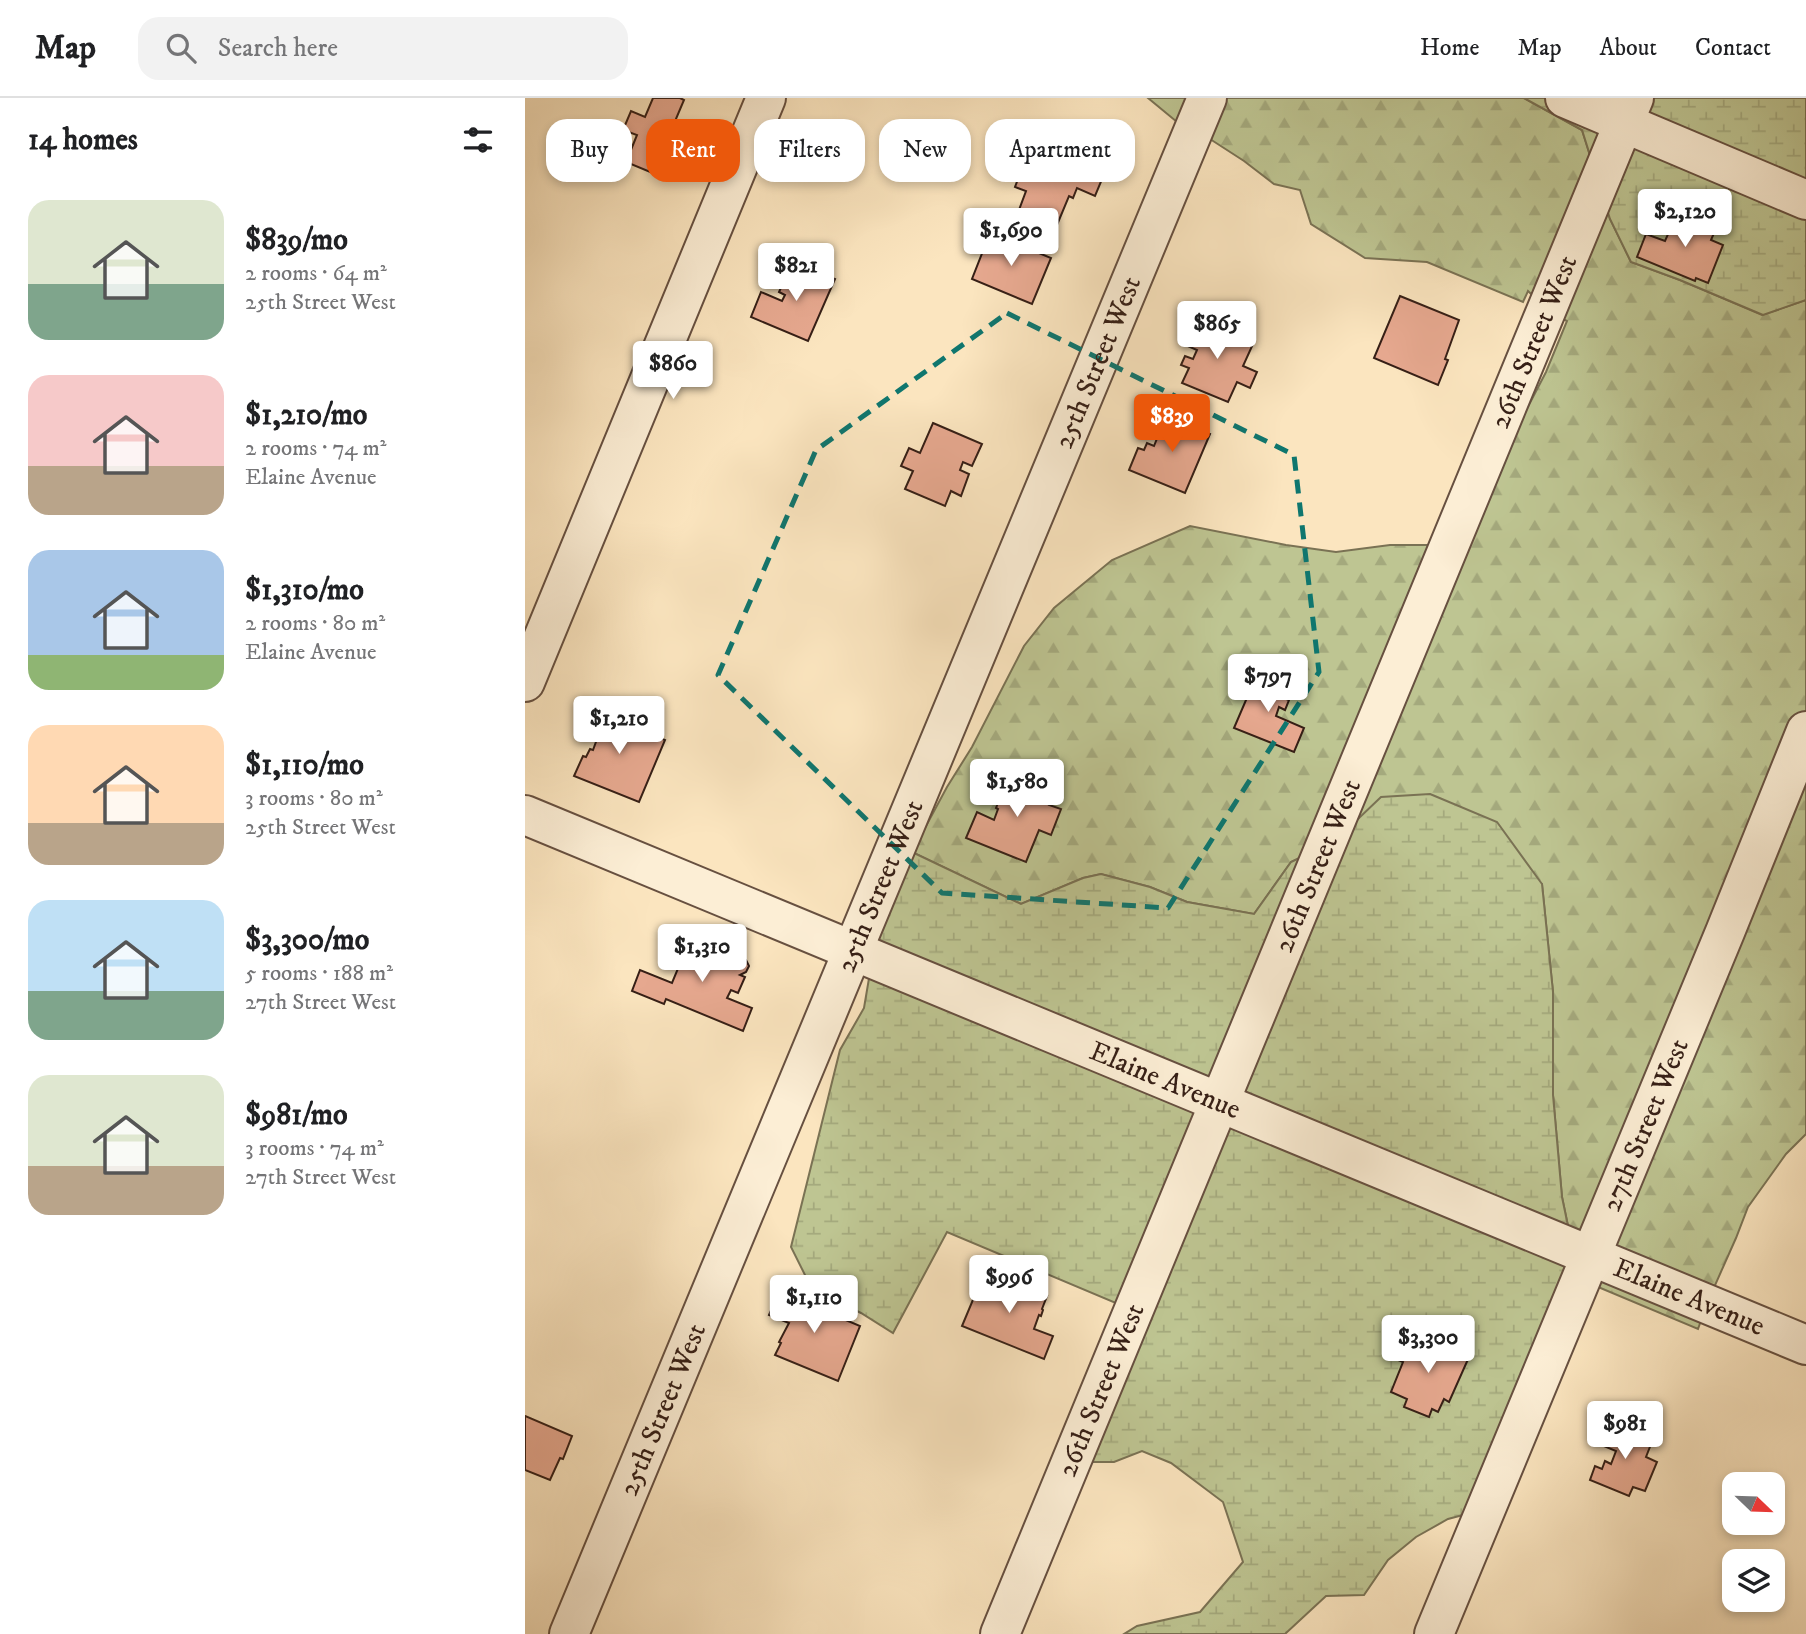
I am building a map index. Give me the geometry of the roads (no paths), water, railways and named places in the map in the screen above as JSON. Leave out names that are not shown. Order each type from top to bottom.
[{"type":"street","points":[[525,682],[767,98]]},
{"type":"street","name":"25th Street West","points":[[569,1634],[1207,98]]},
{"type":"street","points":[[1565,98],[1629,110],[1806,200]]},
{"type":"street","name":"26th Street West","points":[[1000,1634],[1629,110]]},
{"type":"street","name":"27th Street West","points":[[1433,1634],[1806,731]]},
{"type":"street","name":"Elaine Avenue","points":[[525,815],[1806,1345]]}]
